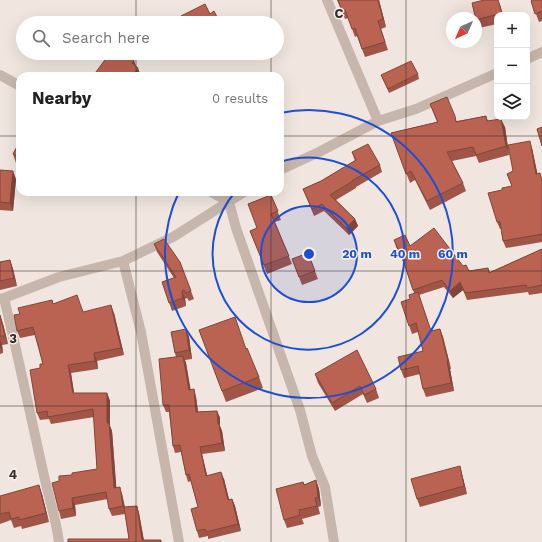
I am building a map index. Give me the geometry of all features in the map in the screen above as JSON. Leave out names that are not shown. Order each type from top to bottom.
[{"type":"street","points":[[327,0],[378,120]]},
{"type":"street","points":[[530,58],[542,52]]},
{"type":"street","points":[[284,168],[319,152],[378,120],[416,109],[494,74]]},
{"type":"street","points":[[0,75],[16,84]]},
{"type":"street","points":[[218,196],[229,202],[236,228],[300,410],[312,456],[325,487],[334,542]]},
{"type":"street","points":[[59,542],[27,394],[2,298],[59,277],[123,261],[173,237],[238,196]]},
{"type":"street","points":[[123,261],[141,332],[179,542]]},
{"type":"building","points":[[338,0],[378,0],[383,19],[378,21],[385,42],[362,49],[355,28],[352,29],[345,10],[342,11]]},
{"type":"building","points":[[484,0],[498,0],[502,12],[494,12],[494,15],[482,18],[482,12],[474,12],[472,3]]},
{"type":"building","points":[[532,0],[542,0],[542,11],[535,14]]},
{"type":"building","points":[[205,4],[210,14],[214,11],[216,16],[181,16]]},
{"type":"building","points":[[105,60],[134,60],[132,63],[138,68],[136,72],[96,72]]},
{"type":"building","points":[[411,61],[418,74],[388,89],[381,75]]},
{"type":"building","points":[[447,97],[456,122],[486,116],[487,121],[501,120],[506,146],[476,155],[473,147],[447,152],[463,183],[427,201],[411,171],[406,174],[391,133],[438,122],[430,104]]},
{"type":"building","points":[[542,127],[542,146],[537,129]]},
{"type":"building","points":[[530,141],[536,174],[540,173],[542,180],[542,234],[503,241],[500,222],[497,222],[488,193],[512,186],[507,174],[513,171],[508,145]]},
{"type":"building","points":[[368,144],[380,165],[330,195],[355,219],[346,228],[322,204],[312,209],[303,189],[321,181],[356,160],[352,152]]},
{"type":"building","points":[[16,148],[16,156],[13,154]]},
{"type":"building","points":[[0,170],[13,171],[10,203],[0,202]]},
{"type":"building","points":[[271,196],[278,211],[271,214],[289,256],[264,265],[250,231],[257,228],[248,204]]},
{"type":"building","points":[[434,228],[463,266],[466,265],[469,271],[488,268],[489,273],[542,249],[542,285],[527,288],[526,285],[465,293],[460,282],[450,291],[442,280],[413,290],[403,260],[394,240],[405,235],[410,246]]},
{"type":"building","points":[[164,239],[180,262],[191,291],[186,293],[184,290],[182,291],[183,298],[169,303],[162,282],[176,277],[154,244]]},
{"type":"building","points":[[308,253],[315,271],[299,277],[292,259]]},
{"type":"building","points":[[10,260],[14,278],[0,281],[0,262]]},
{"type":"building","points":[[418,292],[431,331],[440,329],[448,361],[451,383],[423,389],[418,366],[401,370],[398,357],[423,351],[416,323],[409,326],[401,302],[410,299],[409,295]]},
{"type":"building","points":[[77,295],[83,312],[111,305],[121,348],[94,353],[95,361],[68,365],[73,393],[107,393],[107,423],[109,423],[114,488],[120,487],[123,506],[109,509],[106,492],[72,498],[73,508],[59,511],[52,483],[59,481],[59,476],[72,475],[72,473],[97,469],[93,409],[48,417],[47,411],[37,413],[30,370],[40,368],[40,364],[43,364],[33,327],[17,331],[14,315],[20,314],[18,308],[52,300],[53,304]]},
{"type":"building","points":[[0,315],[5,336],[0,336]]},
{"type":"building","points":[[235,317],[246,349],[247,348],[259,377],[222,391],[199,330]]},
{"type":"building","points":[[186,329],[189,350],[175,353],[171,332]]},
{"type":"building","points":[[357,350],[376,389],[364,395],[360,386],[332,403],[315,374]]},
{"type":"building","points":[[183,356],[189,390],[194,389],[196,412],[217,411],[222,443],[200,447],[206,476],[221,472],[228,500],[232,499],[238,524],[206,532],[205,529],[197,531],[191,509],[198,507],[189,474],[186,475],[180,445],[173,446],[169,405],[163,405],[159,359]]},
{"type":"building","points":[[460,466],[464,486],[417,499],[411,479]]},
{"type":"building","points":[[316,480],[318,497],[315,498],[317,506],[299,510],[300,515],[284,520],[276,489],[303,482],[304,485]]},
{"type":"building","points":[[39,485],[46,513],[19,520],[19,517],[11,519],[9,512],[0,514],[0,496]]},
{"type":"building","points":[[137,506],[142,540],[161,540],[161,542],[68,542],[68,539],[129,539],[124,507]]}]
